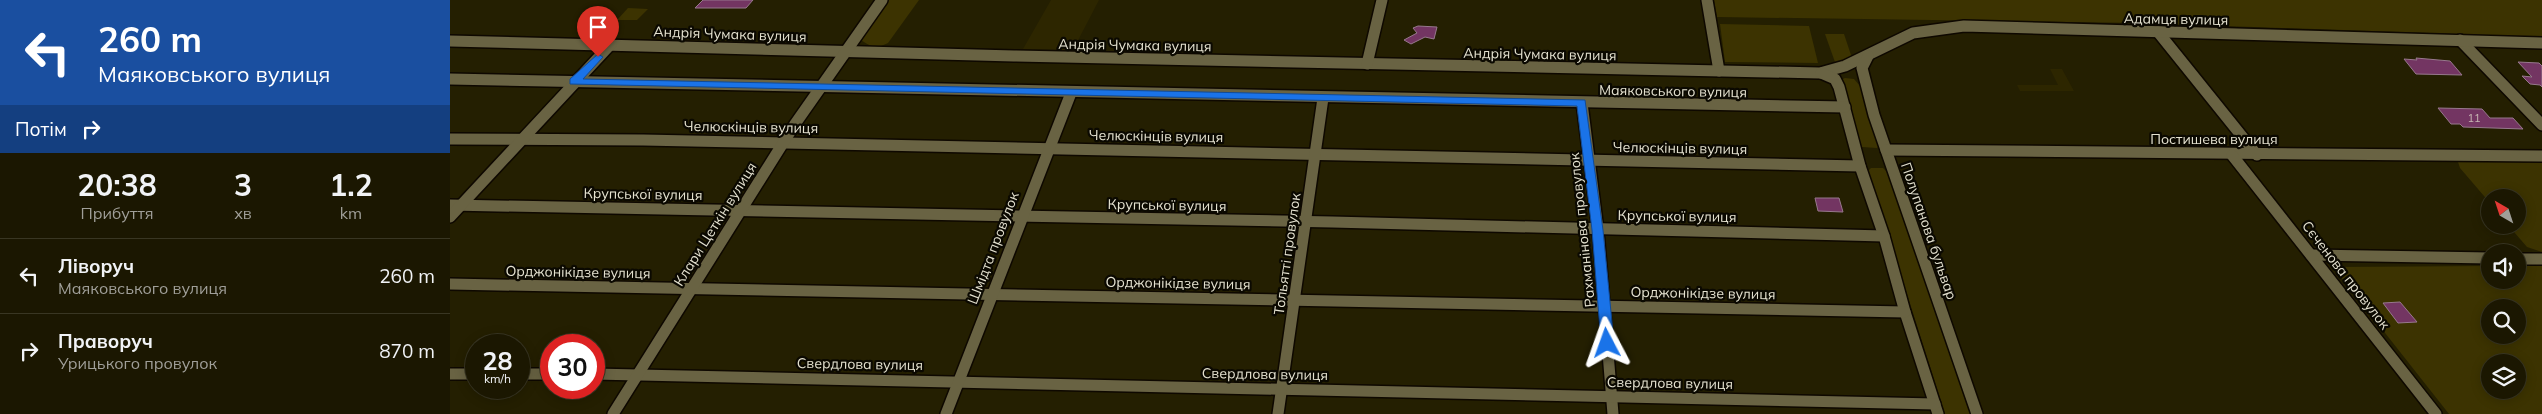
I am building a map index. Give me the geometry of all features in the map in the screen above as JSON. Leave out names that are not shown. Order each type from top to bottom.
[{"type":"street","name":"Клари Цеткін вулиця","points":[[613,414],[693,289],[739,211],[820,86],[882,0]]},
{"type":"street","points":[[1367,64],[1382,0]]},
{"type":"street","points":[[1707,0],[1719,71]]},
{"type":"street","name":"Адамця вулиця","points":[[1820,73],[1836,70],[1915,33],[1964,26],[2542,43]]},
{"type":"street","points":[[2158,32],[2257,154]]},
{"type":"street","points":[[2460,40],[2542,125]]},
{"type":"street","name":"Андрія Чумака вулиця","points":[[450,41],[845,52],[1820,73]]},
{"type":"street","points":[[450,217],[455,205],[611,44]]},
{"type":"street","name":"Полупанова бульвар","points":[[1868,56],[1862,68],[1864,82],[1977,414]]},
{"type":"street","points":[[1836,70],[1847,71],[1858,76],[1864,82]]},
{"type":"street","points":[[1820,73],[1835,79],[1845,107],[1860,166],[1884,236],[1905,312],[1937,409]]},
{"type":"street","name":"Маяковського вулиця","points":[[450,79],[1071,93],[1845,107]]},
{"type":"street","name":"Шмідта провулок","points":[[946,414],[991,294],[1071,93]]},
{"type":"street","name":"Тольятті провулок","points":[[1278,414],[1307,223],[1323,98]]},
{"type":"street","name":"Рахманінова провулок","points":[[1582,103],[1598,230],[1613,414]]},
{"type":"street","name":"Челюскінців вулиця","points":[[450,139],[522,138],[784,143],[1860,166]]},
{"type":"street","name":"Постишева вулиця","points":[[1886,150],[2232,155],[2542,156]]},
{"type":"street","name":"Сєченова провулок","points":[[2232,155],[2436,414]]},
{"type":"street","name":"Крупської вулиця","points":[[455,205],[1332,222],[1884,236]]},
{"type":"street","points":[[2311,255],[2481,258]]},
{"type":"street","points":[[2526,258],[2542,259]]},
{"type":"street","name":"Орджонікідзе вулиця","points":[[450,284],[1905,312]]},
{"type":"street","points":[[450,374],[465,374]]},
{"type":"street","name":"Свердлова вулиця","points":[[605,374],[1611,397],[1937,409]]},
{"type":"shaded area","points":[[888,0],[919,0],[888,43],[880,46],[867,44],[860,39]]},
{"type":"shaded area","points":[[1051,0],[1099,0],[1073,50],[1023,49]]},
{"type":"shaded area","points":[[1714,0],[2542,0],[2542,37],[2141,23],[1717,17]]},
{"type":"shaded area","points":[[628,8],[648,9],[637,20],[617,20]]},
{"type":"shaded area","points":[[1720,24],[1809,26],[1818,63],[1725,62]]},
{"type":"shaded area","points":[[1825,34],[1844,34],[1852,58],[1836,65]]},
{"type":"shaded area","points":[[2050,69],[2062,69],[2074,91],[2020,91],[2017,85],[2058,85]]},
{"type":"shaded area","points":[[1845,78],[1854,79],[1860,86],[1879,146],[1877,148],[1862,147],[1841,80]]},
{"type":"shaded area","points":[[2463,160],[2542,161],[2542,252],[2527,247],[2516,234],[2526,234],[2526,189],[2481,189],[2481,192],[2460,168],[2458,162]]},
{"type":"shaded area","points":[[1871,168],[1883,168],[1888,173],[1970,414],[1945,414],[1868,171]]},
{"type":"shaded area","points":[[2481,266],[2481,289],[2526,289],[2526,266],[2542,266],[2542,414],[2449,414],[2333,267]]},
{"type":"building","points":[[703,0],[753,0],[746,8],[695,8]]},
{"type":"building","points":[[1418,26],[1437,27],[1434,39],[1425,37],[1411,44],[1404,40],[1417,33],[1413,28]]},
{"type":"building","points":[[2416,58],[2450,61],[2462,75],[2416,74],[2404,59],[2417,60]]},
{"type":"building","points":[[2518,62],[2539,63],[2542,66],[2542,87],[2530,84],[2522,76],[2532,77]]},
{"type":"building","points":[[2438,108],[2482,109],[2490,118],[2513,118],[2523,129],[2463,127],[2460,124],[2451,124]]},
{"type":"building","points":[[1815,198],[1839,198],[1843,212],[1818,211]]},
{"type":"building","points":[[2400,302],[2417,322],[2398,323],[2383,303]]},
{"type":"route","points":[[598,57],[574,82],[1582,103],[1598,230],[1607,343]]}]
